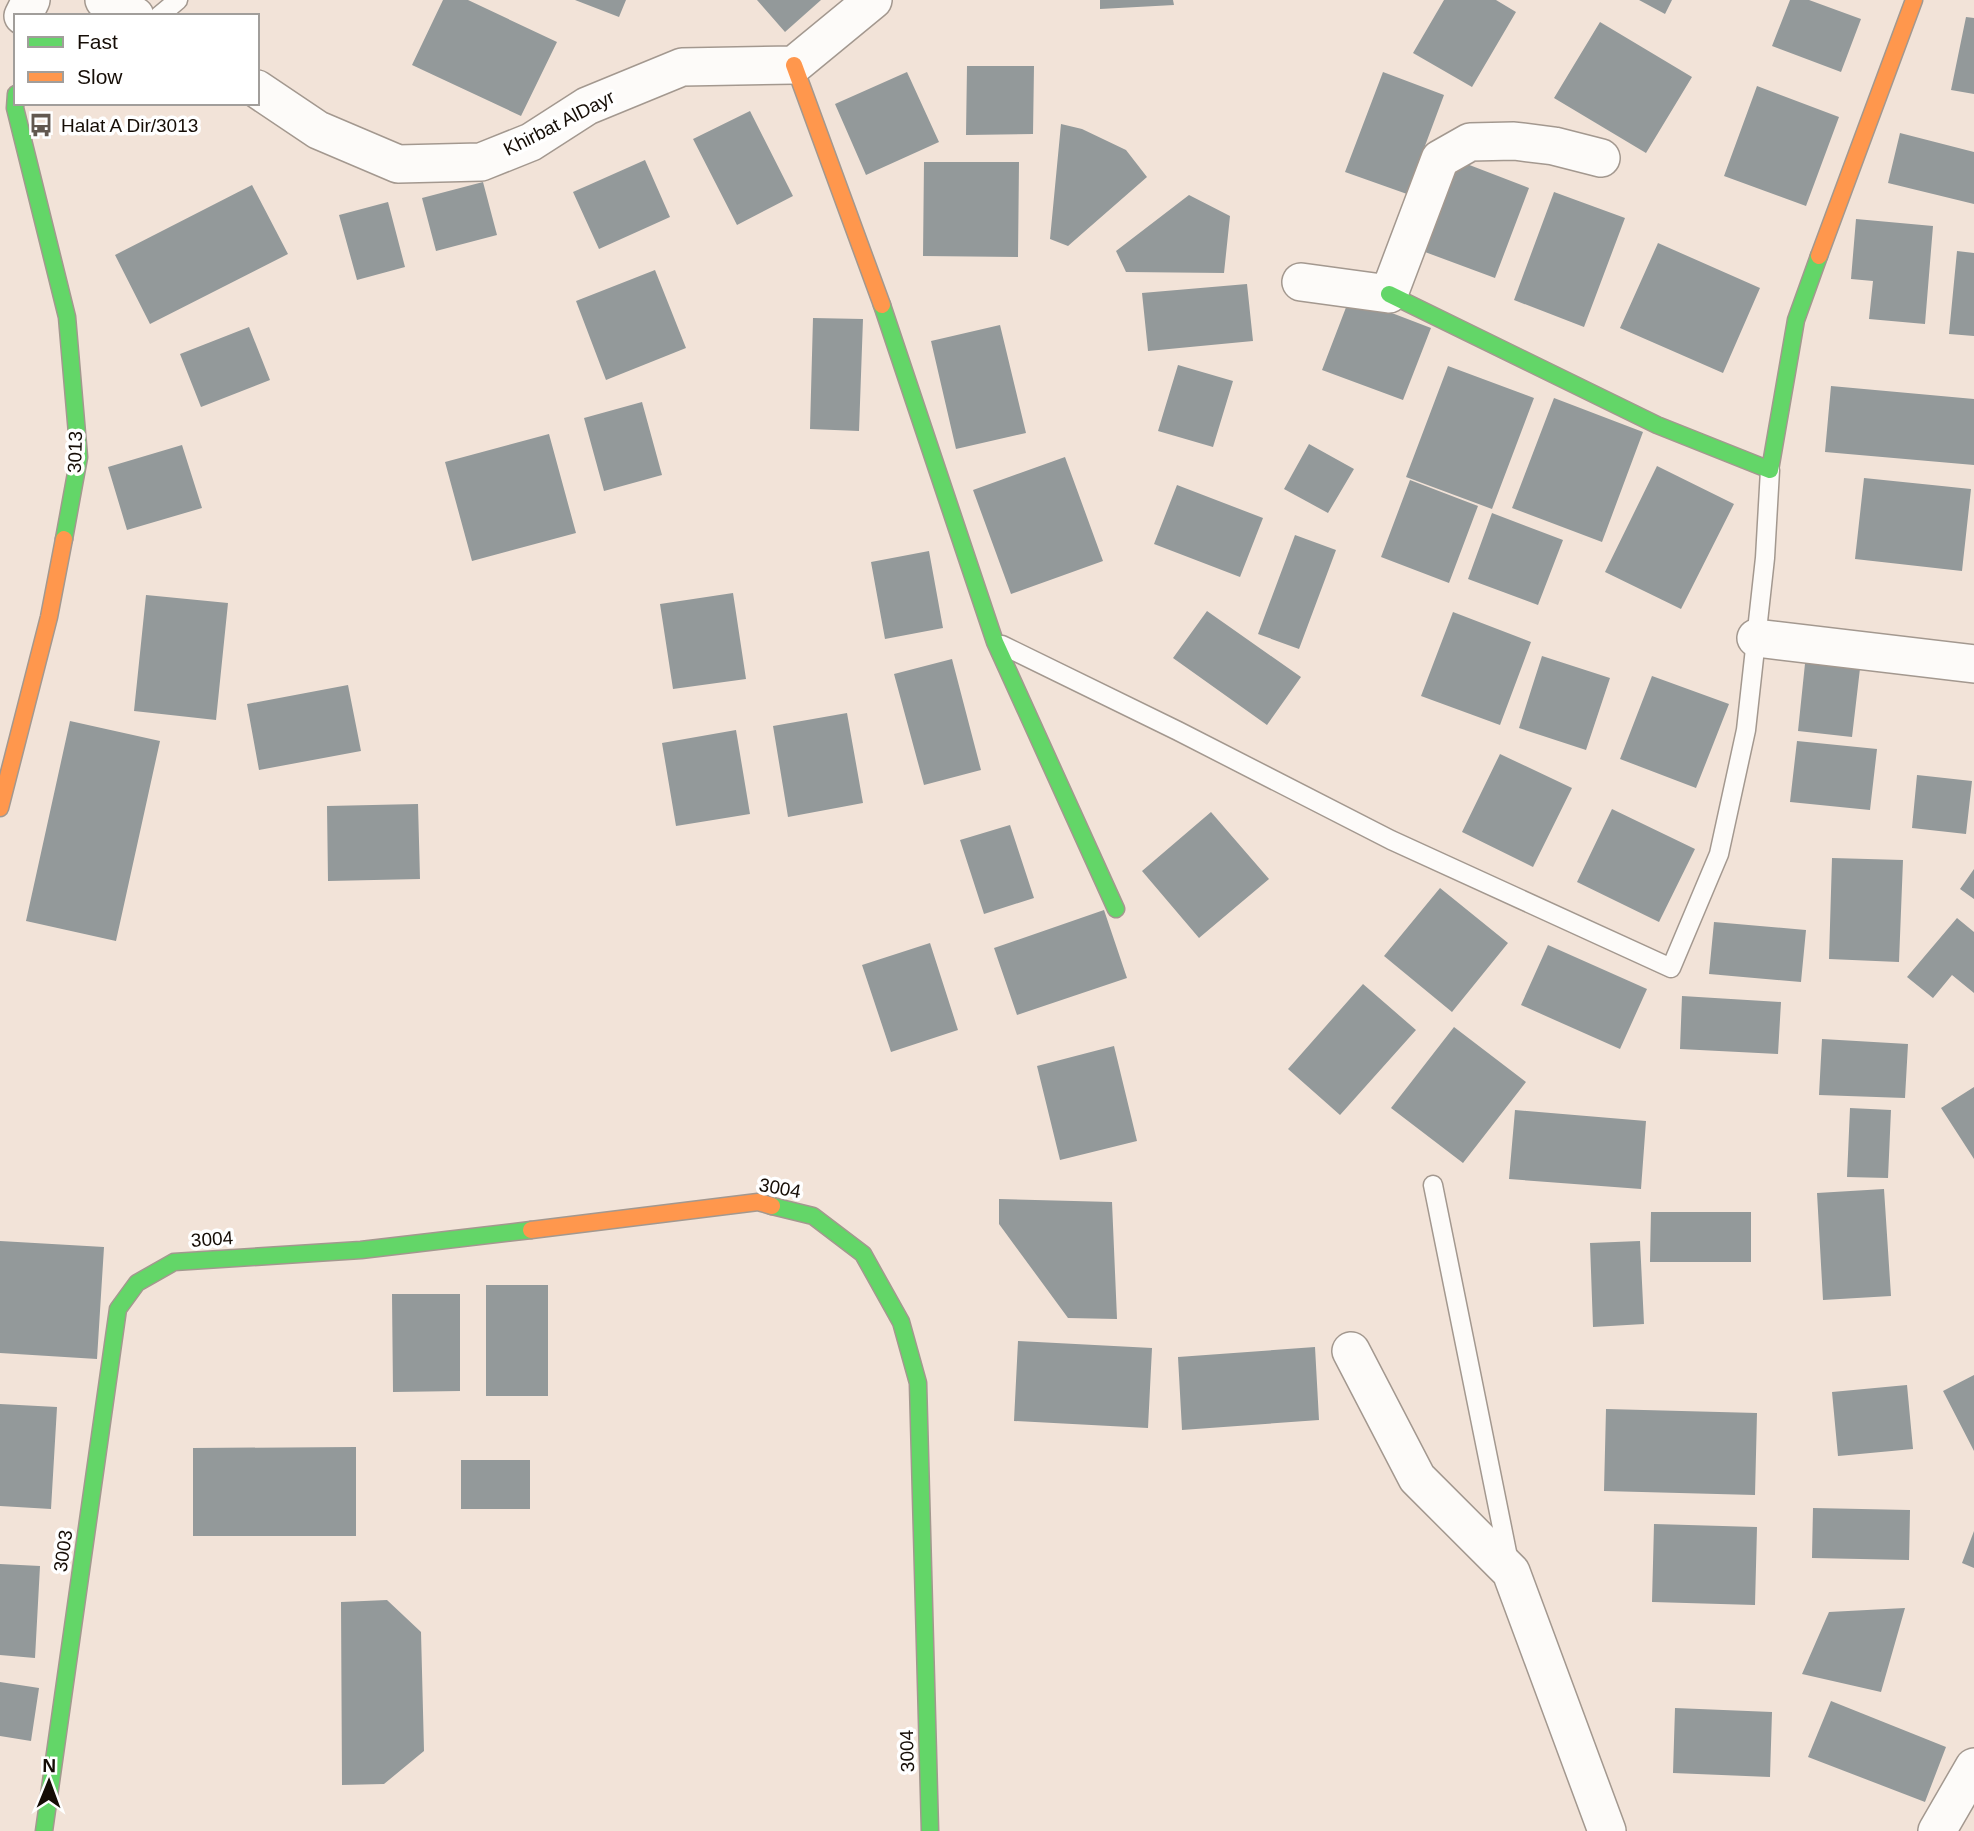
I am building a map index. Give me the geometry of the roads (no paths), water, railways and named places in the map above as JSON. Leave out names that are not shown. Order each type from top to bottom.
[{"type":"street","points":[[104,0],[131,14]]},
{"type":"street","points":[[873,0],[794,65],[890,328],[996,642],[1116,909]]},
{"type":"street","points":[[1301,282],[1389,294],[1657,425],[1770,470],[1796,320],[1914,0]]},
{"type":"street","name":"Khirbat AlDayr","points":[[259,90],[318,130],[398,164],[481,162],[531,142],[587,106],[682,67],[794,65]]},
{"type":"street","name":"3013","points":[[0,808],[49,617],[79,457],[67,317],[15,105]]},
{"type":"street","points":[[1389,294],[1440,159],[1470,142],[1514,141],[1554,146],[1601,158]]},
{"type":"street","points":[[1756,638],[1974,664]]},
{"type":"street","name":"3004","points":[[137,1283],[174,1262],[361,1250],[758,1202],[813,1216],[863,1254],[901,1322],[918,1383],[930,1831]]},
{"type":"street","name":"3003","points":[[44,1831],[118,1309],[137,1283]]},
{"type":"street","points":[[1351,1351],[1417,1478],[1511,1572],[1607,1831]]},
{"type":"street","points":[[1937,1831],[1974,1767]]},
{"type":"lane","points":[[161,14],[178,0]]},
{"type":"lane","points":[[996,642],[1391,840],[1671,968],[1719,854],[1746,730],[1765,558],[1770,470]]},
{"type":"lane","points":[[1433,1185],[1511,1572]]},
{"type":"place","name":"Halat A Dir/3013","points":[[41,125]]}]
